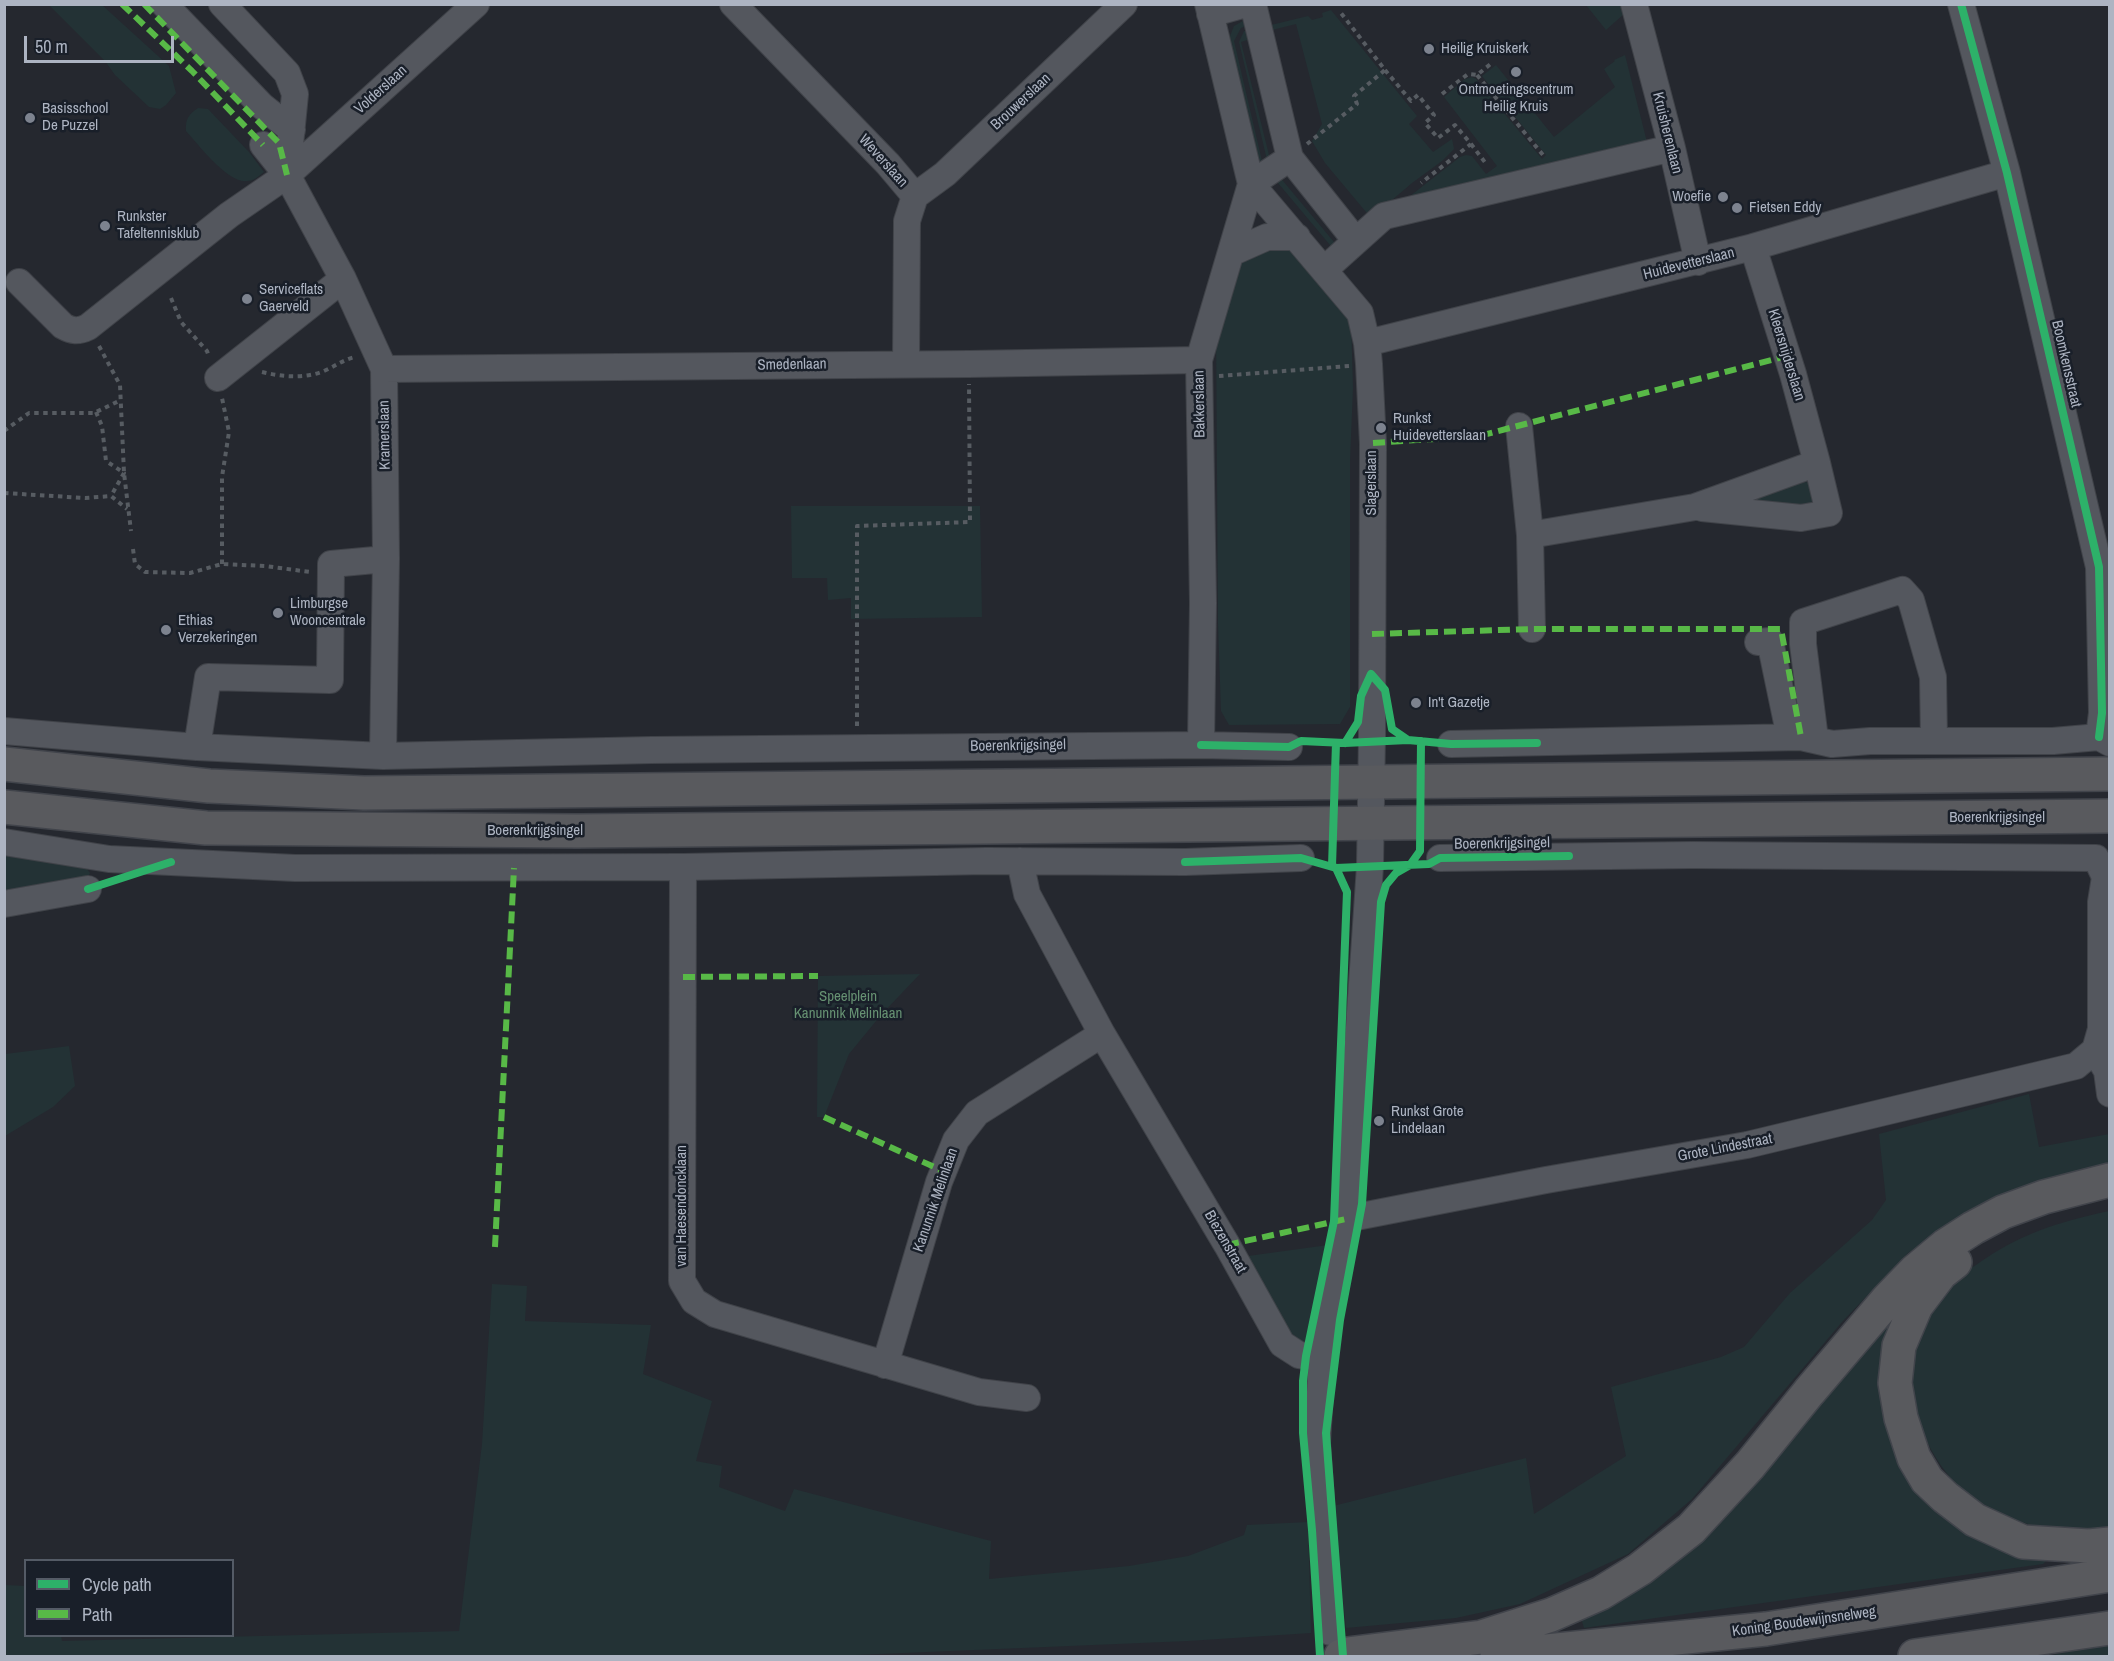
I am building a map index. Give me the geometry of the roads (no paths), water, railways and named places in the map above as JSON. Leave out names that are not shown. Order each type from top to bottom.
[{"type":"highway","points":[[4,764],[209,786],[364,793],[2109,774]]},
{"type":"highway","name":"Boerenkrijgsingel","points":[[4,807],[206,828],[578,831],[2109,816]]},
{"type":"highway","points":[[1335,1644],[1347,1654],[1482,1637],[1551,1616],[1601,1593],[1640,1569],[1691,1529],[1750,1465],[1888,1299],[1922,1265],[1972,1227],[2003,1212],[2044,1197],[2109,1180]]},
{"type":"highway","points":[[2109,1202],[2015,1225],[1979,1241],[1941,1273],[1916,1306],[1899,1346],[1894,1383],[1901,1418],[1914,1458],[1939,1491],[1975,1520],[2023,1542],[2089,1546],[2109,1544]]},
{"type":"highway","name":"Koning Boudewijnsnelweg","points":[[1497,1656],[1766,1629],[2109,1575]]},
{"type":"highway","points":[[1915,1656],[2109,1628]]},
{"type":"street","points":[[164,4],[262,106],[291,130]]},
{"type":"street","points":[[222,4],[287,73],[295,94],[287,175]]},
{"type":"street","name":"Volderslaan","points":[[19,282],[63,326],[80,331],[88,327],[229,215],[287,175],[476,4]]},
{"type":"street","name":"Weverslaan","points":[[734,4],[888,164],[915,196],[907,221],[906,364]]},
{"type":"street","name":"Brouwerslaan","points":[[915,196],[945,174],[1124,4]]},
{"type":"street","points":[[1209,9],[1246,4]]},
{"type":"street","points":[[1253,4],[1290,158],[1356,241]]},
{"type":"street","name":"Kruisherenlaan","points":[[1634,4],[1672,148],[1698,262]]},
{"type":"street","name":"Boomkensstraat","points":[[1964,8],[2007,173],[2099,567],[2104,740]]},
{"type":"street","name":"Bakkerslaan","points":[[1201,745],[1203,603],[1200,369],[1251,184],[1209,9]]},
{"type":"street","name":"Kramerslaan","points":[[263,146],[287,175],[343,279],[380,360],[386,559],[383,756]]},
{"type":"street","points":[[1325,269],[1384,216],[1672,148]]},
{"type":"street","points":[[1251,184],[1290,158]]},
{"type":"street","name":"Huidevetterslaan","points":[[1368,353],[1753,247],[2007,173]]},
{"type":"street","name":"Slagerslaan","points":[[1251,184],[1360,313],[1368,353],[1373,443],[1371,823]]},
{"type":"street","points":[[1231,253],[1267,237],[1297,237]]},
{"type":"street","name":"Kleersnijderslaan","points":[[1695,507],[1801,518],[1829,513],[1793,374],[1753,247]]},
{"type":"street","points":[[218,378],[343,279]]},
{"type":"street","name":"Smedenlaan","points":[[380,360],[969,364],[1200,369]]},
{"type":"street","points":[[1519,426],[1530,535],[1532,629]]},
{"type":"street","name":"Kleersnijderslaan","points":[[1530,535],[1695,507],[1817,464]]},
{"type":"street","points":[[197,747],[208,677],[330,680],[331,564],[386,559]]},
{"type":"street","points":[[1805,778],[1824,742],[1803,644],[1803,622],[1902,590],[1911,600],[1933,677],[1934,741]]},
{"type":"street","points":[[1758,642],[1770,641],[1790,737]]},
{"type":"street","name":"Boerenkrijgsingel","points":[[4,731],[197,747],[383,756],[857,748],[1201,745],[1289,747]]},
{"type":"street","points":[[1451,744],[1790,737],[1824,742],[2104,740]]},
{"type":"street","points":[[525,753],[560,790]]},
{"type":"street","name":"Boerenkrijgsingel","points":[[1524,822],[1569,856]]},
{"type":"street","points":[[1335,1644],[1317,1443],[1322,1358],[1346,1219],[1371,823]]},
{"type":"street","points":[[1085,862],[1139,825]]},
{"type":"street","points":[[4,842],[109,859],[295,868],[683,867],[1300,858]]},
{"type":"street","name":"Boerenkrijgsingel","points":[[1440,858],[1693,855],[2096,858],[2107,878]]},
{"type":"street","name":"Biezenstraat","points":[[1020,861],[1027,894],[1102,1034],[1227,1245],[1282,1344],[1299,1355],[1322,1358]]},
{"type":"street","name":"van Haesendoncklaan","points":[[683,867],[682,1281],[694,1301],[715,1314],[885,1365],[979,1392],[1027,1398]]},
{"type":"street","points":[[2107,878],[2102,902],[2100,1029],[2095,1050],[2107,1071],[2109,1094]]},
{"type":"street","points":[[4,903],[88,889]]},
{"type":"street","name":"Kanunnik Melinlaan","points":[[885,1365],[939,1182],[956,1140],[976,1113],[1102,1034]]},
{"type":"street","name":"Grote Lindestraat","points":[[1346,1219],[1546,1180],[1747,1145],[2076,1065],[2095,1050]]},
{"type":"place","name":"Heilig Kruiskerk","points":[[1429,49]]},
{"type":"place","name":"Ontmoetingscentrum Heilig Kruis","points":[[1516,72]]},
{"type":"place","name":"Basisschool De Puzzel","points":[[30,118]]},
{"type":"place","name":"Woefie","points":[[1723,197]]},
{"type":"place","name":"Fietsen Eddy","points":[[1737,208]]},
{"type":"place","name":"Runkster Tafeltennisklub","points":[[105,226]]},
{"type":"place","name":"Serviceflats Gaerveld","points":[[247,299]]},
{"type":"place","name":"Runkst Huidevetterslaan","points":[[1381,428]]},
{"type":"place","name":"Limburgse Wooncentrale","points":[[278,613]]},
{"type":"place","name":"Ethias Verzekeringen","points":[[166,630]]},
{"type":"place","name":"In't Gazetje","points":[[1416,703]]},
{"type":"place","name":"Runkst Grote Lindelaan","points":[[1379,1121]]},
{"type":"park label","name":"Speelplein Kanunnik Melinlaan","points":[[848,1006]]}]
